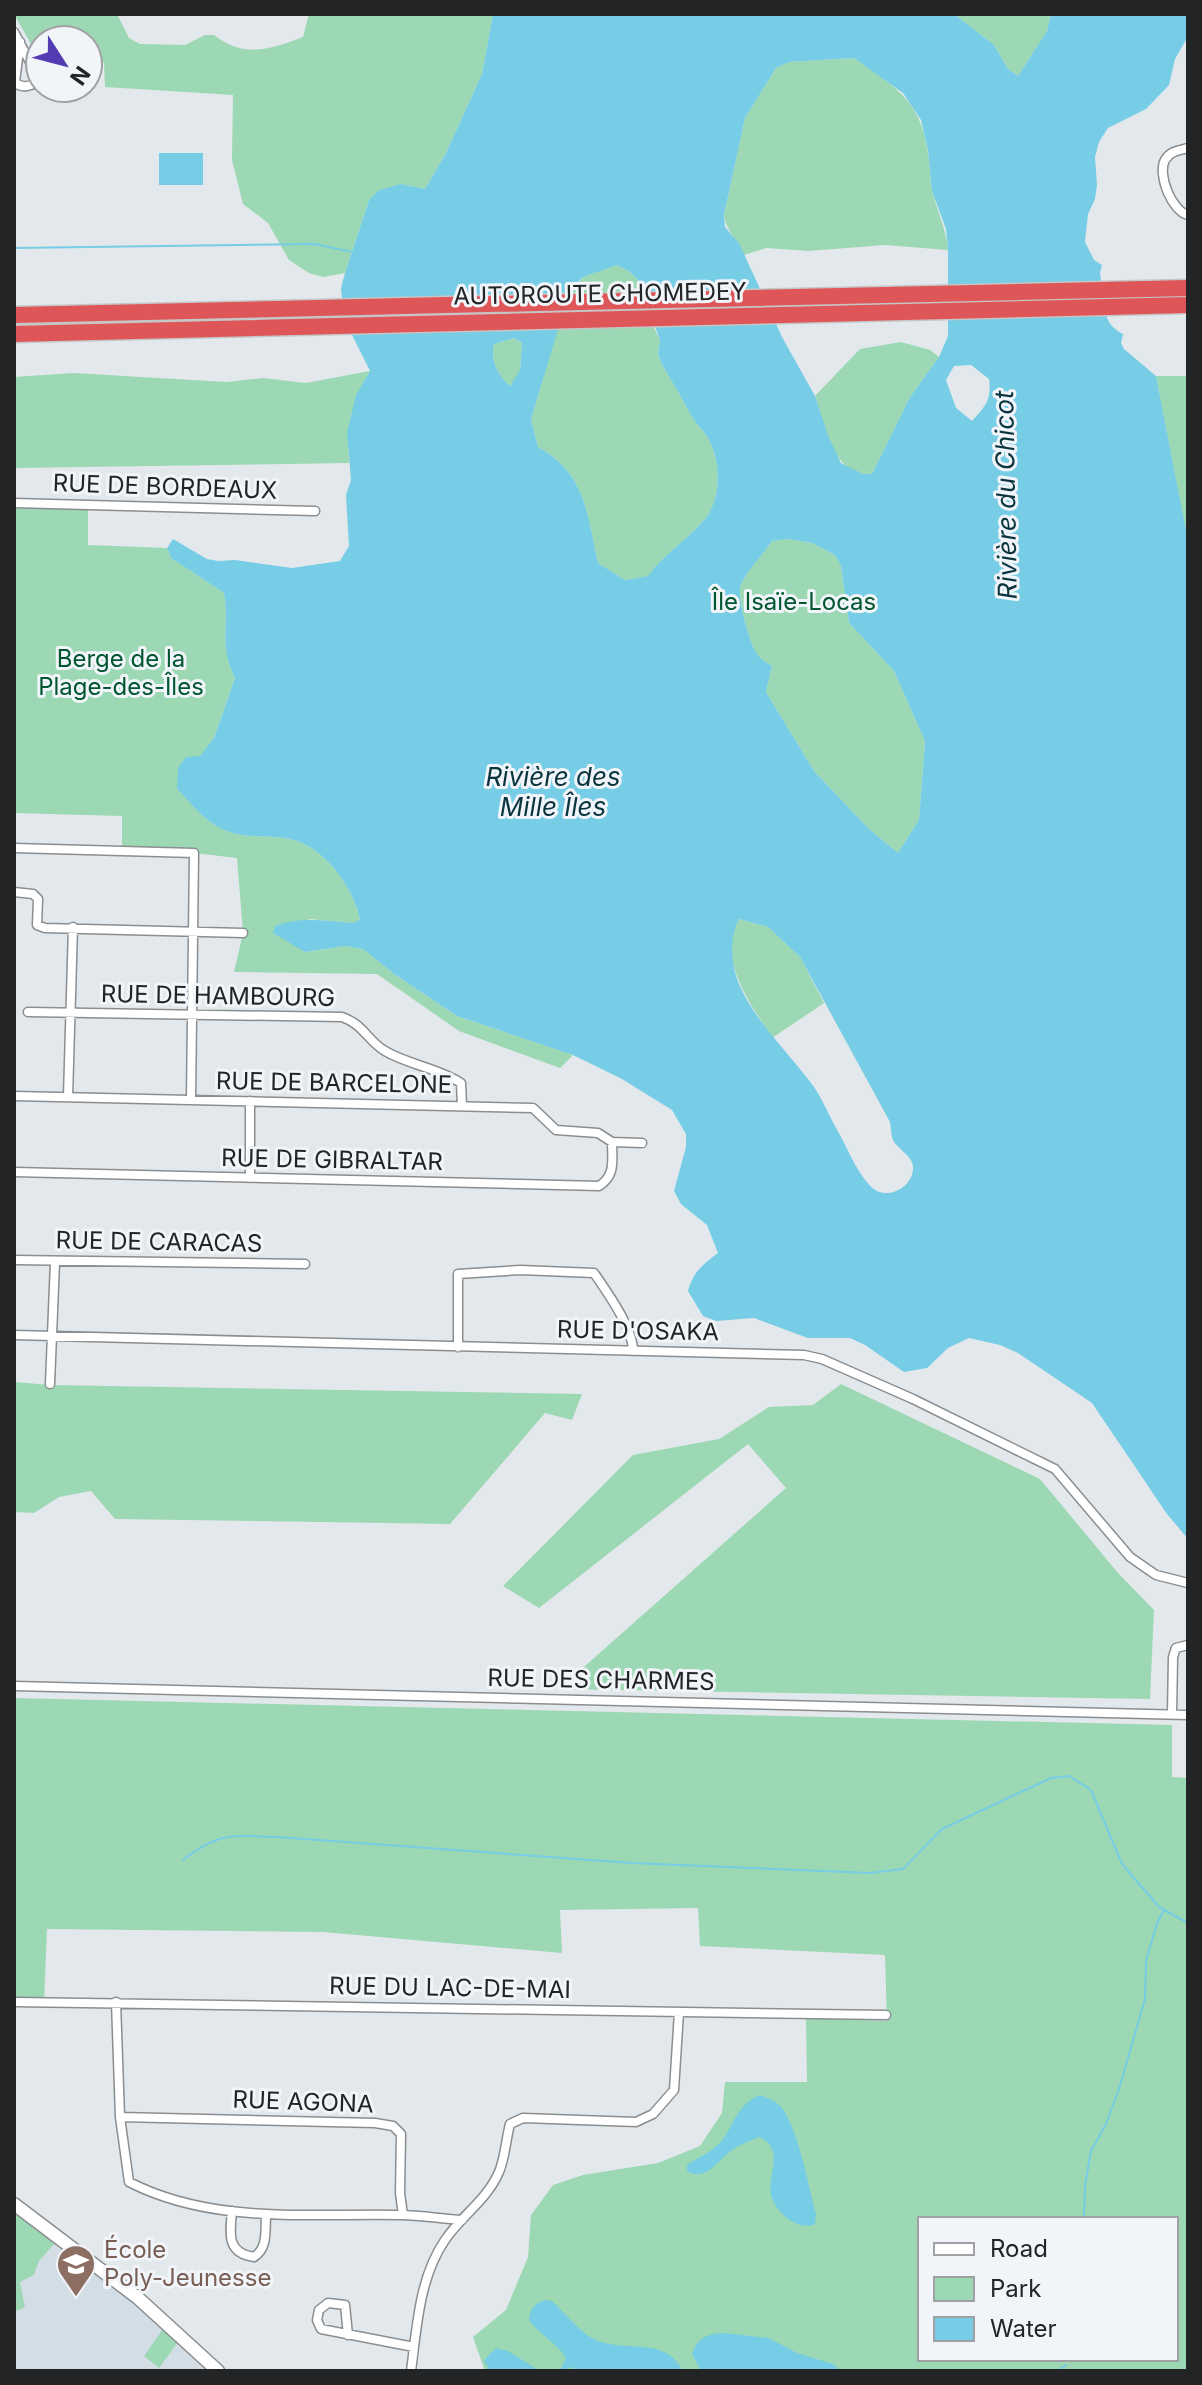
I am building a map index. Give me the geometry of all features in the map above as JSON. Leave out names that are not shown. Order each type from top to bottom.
[{"type":"highway","name":"AUTOROUTE CHOMEDEY","points":[[1134,298],[1188,288]]},
{"type":"highway","name":"AUTOROUTE CHOMEDEY","points":[[14,334],[305,318],[1134,298],[1188,305]]},
{"type":"highway","points":[[14,309],[53,314]]},
{"type":"highway","name":"AUTOROUTE CHOMEDEY","points":[[14,315],[305,318]]},
{"type":"street","points":[[14,32],[24,50]]},
{"type":"street","points":[[20,42],[15,82],[24,86]]},
{"type":"street","points":[[1188,148],[1170,154],[1164,167],[1173,204],[1179,212],[1188,215]]},
{"type":"street","name":"RUE DE BORDEAUX","points":[[14,503],[315,511]]},
{"type":"street","points":[[14,848],[194,853],[191,1100]]},
{"type":"street","points":[[14,892],[33,894],[38,899],[37,925],[45,928],[243,933]]},
{"type":"street","points":[[68,1097],[73,927]]},
{"type":"street","name":"RUE DE HAMBOURG","points":[[28,1012],[320,1015],[355,1021],[387,1052],[461,1083],[462,1105]]},
{"type":"street","name":"RUE DE BARCELONE","points":[[14,1096],[533,1108],[556,1130],[598,1133],[612,1142],[642,1143]]},
{"type":"street","points":[[250,1101],[250,1178]]},
{"type":"street","name":"RUE DE GIBRALTAR","points":[[14,1172],[599,1186],[612,1173],[612,1142]]},
{"type":"street","name":"RUE DE CARACAS","points":[[14,1260],[305,1264]]},
{"type":"street","points":[[50,1384],[55,1262]]},
{"type":"street","points":[[458,1347],[458,1274],[520,1270],[594,1273],[626,1326],[633,1351]]},
{"type":"street","name":"RUE D'OSAKA","points":[[14,1335],[804,1355],[822,1359],[913,1399],[1055,1469],[1130,1557],[1156,1575],[1188,1583]]},
{"type":"street","points":[[1172,1714],[1173,1657],[1176,1648],[1188,1645]]},
{"type":"street","name":"RUE DES CHARMES","points":[[14,1686],[1188,1715]]},
{"type":"street","name":"RUE DU LAC-DE-MAI","points":[[14,2002],[886,2015]]},
{"type":"street","points":[[116,2002],[120,2117],[129,2182],[153,2194],[266,2216],[403,2215],[462,2220]]},
{"type":"street","points":[[411,2371],[420,2303],[433,2263],[445,2239],[481,2200],[499,2172],[510,2124],[523,2118],[636,2122],[653,2114],[674,2090],[679,2012]]},
{"type":"street","name":"RUE AGONA","points":[[120,2117],[375,2123],[393,2126],[401,2134],[400,2193],[403,2215]]},
{"type":"street","points":[[14,2204],[138,2298],[218,2371]]},
{"type":"street","points":[[232,2211],[230,2242],[236,2251],[246,2256],[254,2257],[261,2252],[266,2216]]},
{"type":"street","points":[[348,2335],[345,2305],[328,2303],[319,2310],[317,2320],[321,2329],[348,2335],[414,2347]]},
{"type":"shaded area","name":"École Poly-Jeunesse","points":[[56,2242],[149,2314],[209,2371],[14,2371],[14,2312],[25,2306],[20,2282],[34,2275],[39,2261]]},
{"type":"green space","points":[[14,14],[117,14],[129,38],[140,44],[185,45],[205,35],[214,35],[236,47],[258,50],[303,37],[309,14],[493,14],[482,74],[446,153],[425,189],[401,184],[369,200],[345,273],[323,277],[309,273],[289,260],[268,223],[243,204],[232,160],[233,95],[105,87],[104,24],[24,24],[24,32]]},
{"type":"green space","points":[[954,14],[1051,14],[1047,31],[1018,76],[1008,69],[994,45]]},
{"type":"green space","points":[[854,58],[903,96],[919,119],[928,152],[932,190],[948,250],[885,245],[808,251],[766,248],[744,255],[724,215],[745,118],[776,68],[789,62]]},
{"type":"green space","points":[[616,265],[634,276],[643,294],[567,296],[583,277]]},
{"type":"green space","points":[[653,325],[660,341],[658,353],[661,363],[714,451],[717,492],[705,519],[648,577],[625,580],[598,563],[582,496],[566,469],[538,447],[531,419],[558,327]]},
{"type":"green space","points":[[514,338],[522,343],[520,371],[510,386],[496,367],[493,350],[494,344]]},
{"type":"green space","points":[[901,342],[930,350],[939,357],[910,397],[872,474],[859,473],[848,467],[832,447],[815,396],[860,349]]},
{"type":"green space","points":[[370,371],[352,415],[349,463],[14,468],[14,377],[73,373],[227,382],[263,378],[306,383]]},
{"type":"green space","points":[[1156,376],[1188,376],[1188,541],[1187,539]]},
{"type":"green space","name":"Berge de la Plage-des-Îles","points":[[15,502],[88,505],[88,545],[167,548],[171,558],[224,593],[227,655],[235,678],[214,738],[177,789],[218,827],[235,834],[302,843],[325,859],[344,881],[360,919],[354,923],[309,919],[305,952],[347,946],[363,949],[457,1016],[573,1055],[560,1068],[459,1031],[377,974],[234,972],[243,933],[237,858],[122,850],[122,816],[14,813]]},
{"type":"green space","name":"Île Isaïe-Locas","points":[[787,539],[812,543],[835,555],[841,566],[849,623],[894,671],[925,741],[919,820],[898,853],[869,829],[814,771],[766,692],[772,666],[754,650],[740,588],[772,541]]},
{"type":"green space","points":[[739,919],[768,927],[800,957],[824,1003],[772,1038],[746,996],[734,966],[733,934]]},
{"type":"green space","points":[[14,1382],[582,1394],[572,1420],[545,1413],[450,1524],[115,1519],[91,1491],[59,1497],[34,1513],[14,1512]]},
{"type":"green space","points":[[841,1384],[1040,1479],[1118,1573],[1154,1610],[1150,1699],[559,1689],[786,1488],[748,1444],[539,1608],[503,1586],[633,1455],[719,1439],[769,1407],[813,1405]]},
{"type":"green space","points":[[14,1698],[1172,1725],[1172,1777],[1188,1778],[1188,2371],[485,2371],[473,2337],[506,2310],[528,2257],[531,2215],[553,2185],[583,2175],[658,2163],[700,2146],[722,2113],[725,2082],[807,2082],[806,2018],[887,2021],[885,1955],[700,1946],[698,1908],[560,1910],[562,1953],[323,1932],[47,1929],[44,2002],[15,2002]]},
{"type":"green space","points":[[14,2212],[56,2242],[39,2261],[34,2275],[20,2282],[25,2307],[14,2312]]},
{"type":"green space","points":[[163,2329],[178,2342],[159,2368],[144,2356]]},
{"type":"water","name":"Rivière des Mille Îles","points":[[493,14],[954,14],[994,45],[1008,69],[1018,76],[1047,31],[1051,14],[1188,14],[1187,38],[1175,59],[1169,85],[1146,109],[1108,128],[1099,142],[1095,157],[1097,185],[1088,214],[1085,242],[1094,260],[1102,265],[1100,273],[1106,316],[1123,334],[1121,343],[1124,349],[1156,376],[1188,541],[1188,1539],[1167,1514],[1092,1403],[1018,1353],[969,1338],[948,1348],[927,1368],[904,1372],[850,1338],[808,1338],[754,1318],[716,1321],[703,1316],[688,1291],[699,1269],[718,1253],[707,1225],[681,1204],[674,1191],[686,1147],[686,1134],[672,1110],[622,1079],[573,1055],[457,1016],[363,949],[346,946],[305,952],[273,933],[275,926],[295,921],[354,923],[360,919],[344,881],[314,850],[290,839],[226,831],[207,819],[177,789],[178,768],[186,757],[200,756],[214,738],[235,678],[227,655],[224,593],[171,558],[167,548],[173,539],[207,559],[292,568],[340,561],[349,546],[346,495],[351,480],[347,433],[356,395],[370,371],[344,319],[341,288],[345,273],[369,200],[379,190],[401,184],[425,189],[446,153],[482,74]],"holes":[[[854,58],[903,93],[921,120],[932,191],[946,229],[948,336],[939,357],[910,397],[872,474],[863,474],[841,463],[815,396],[782,337],[739,243],[725,227],[724,215],[745,118],[776,68],[789,62]],[[617,265],[641,283],[660,341],[658,353],[661,363],[714,451],[718,482],[710,511],[648,576],[625,580],[598,563],[582,496],[566,469],[538,447],[531,419],[570,290],[583,277]],[[514,338],[522,343],[520,370],[510,386],[496,367],[494,344]],[[971,365],[989,379],[987,402],[972,421],[956,408],[946,380],[954,366]],[[787,539],[812,543],[835,555],[841,566],[849,623],[894,671],[925,741],[919,820],[898,853],[869,829],[814,771],[766,692],[772,666],[760,658],[754,649],[745,622],[740,594],[745,578],[772,541]],[[739,919],[768,927],[800,957],[890,1122],[895,1144],[913,1164],[909,1181],[900,1189],[883,1193],[866,1181],[814,1087],[754,1012],[736,976],[732,951]]]},
{"type":"water","points":[[159,153],[203,153],[203,185],[159,185]]},
{"type":"water","points":[[760,2095],[775,2102],[788,2118],[802,2159],[816,2214],[815,2224],[795,2223],[777,2208],[770,2187],[774,2155],[767,2142],[759,2137],[733,2150],[705,2172],[694,2174],[687,2171],[687,2165],[711,2151],[727,2133],[742,2108]]},
{"type":"water","points":[[545,2300],[552,2301],[594,2339],[655,2349],[675,2360],[683,2371],[579,2371],[570,2367],[560,2371],[566,2358],[529,2320],[533,2307]]},
{"type":"water","points":[[724,2333],[769,2338],[797,2353],[833,2364],[841,2371],[701,2371],[692,2354],[697,2344],[708,2336]]},
{"type":"water","points":[[496,2348],[508,2351],[540,2371],[490,2371],[484,2360]]},
{"type":"waterway","points":[[14,248],[315,244],[352,252]]},
{"type":"waterway","points":[[183,1860],[207,1844],[227,1837],[249,1836],[632,1863],[870,1873],[903,1869],[942,1829],[1051,1778],[1069,1776],[1091,1790],[1122,1864],[1159,1907],[1188,1923]]},
{"type":"waterway","points":[[1084,2217],[1085,2185],[1091,2151],[1106,2124],[1119,2089],[1145,1999],[1146,1961],[1164,1910]]},
{"type":"waterway","points":[[1057,2371],[1066,2365]]},
{"type":"place","name":"École Poly-Jeunesse","points":[[76,2298]]},
{"type":"water label","name":"Rivière du Chicot","points":[[1006,495]]}]
